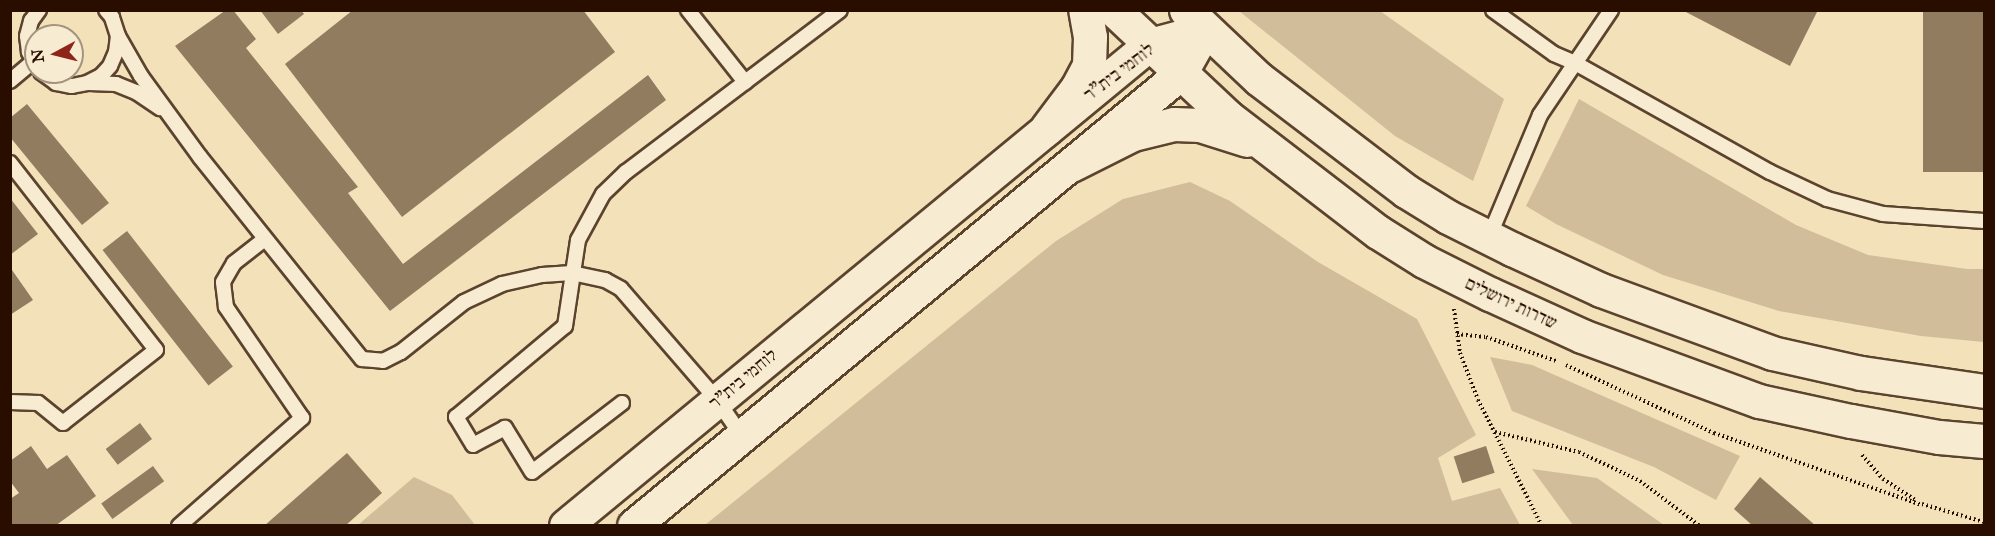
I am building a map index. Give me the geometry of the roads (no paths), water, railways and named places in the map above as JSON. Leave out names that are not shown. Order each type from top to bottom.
[{"type":"main road","points":[[1047,128],[1077,88],[1089,65],[1089,37],[1085,10]]},
{"type":"main road","name":"שדרות ירושלים","points":[[1114,10],[1228,117],[1378,232],[1457,277],[1582,336],[1671,371],[1759,401],[1939,437],[1984,441]]},
{"type":"main road","points":[[1196,20],[1259,79],[1406,191],[1448,218],[1489,238],[1600,290],[1772,353],[1861,373],[1984,391]]},
{"type":"main road","points":[[1071,165],[1133,134],[1174,124],[1200,125],[1253,141],[1303,173]]},
{"type":"street","name":"לוחמי בית\"ר","points":[[566,525],[1150,45],[1196,20]]},
{"type":"street","points":[[634,525],[1181,74],[1196,20]]},
{"type":"lane","points":[[106,10],[112,17],[118,36],[141,76],[200,158],[362,359],[383,361],[401,352],[464,302],[502,284],[542,275],[572,273],[605,280],[621,289],[717,400],[742,436]]},
{"type":"lane","points":[[688,10],[746,82]]},
{"type":"lane","points":[[622,403],[532,472],[505,428],[473,445],[456,417],[565,326],[578,240],[603,194],[626,172],[840,10]]},
{"type":"lane","points":[[1493,10],[1554,54],[1575,63],[1770,172],[1827,200],[1883,214],[1984,221]]},
{"type":"lane","points":[[1489,238],[1540,115],[1611,10]]},
{"type":"lane","points":[[87,83],[101,76],[110,66],[116,52],[118,36]]},
{"type":"lane","points":[[10,81],[24,73]]},
{"type":"lane","points":[[61,84],[72,86],[82,84]]},
{"type":"lane","points":[[84,84],[116,84],[136,92],[169,114]]},
{"type":"lane","points":[[10,162],[156,350],[63,423],[38,403],[10,402]]},
{"type":"lane","points":[[178,525],[302,418],[226,307],[223,282],[234,263],[265,239]]}]
